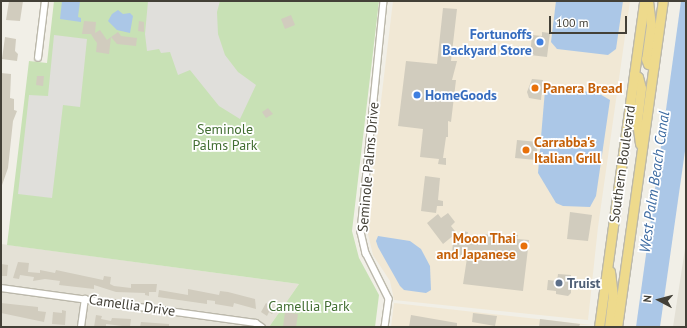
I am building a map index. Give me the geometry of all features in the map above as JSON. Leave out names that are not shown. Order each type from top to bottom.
[{"type":"highway","name":"Southern Boulevard","points":[[599,327],[644,1]]},
{"type":"highway","points":[[648,1],[651,25],[646,59],[648,64],[654,66]]},
{"type":"highway","name":"Southern Boulevard","points":[[617,327],[663,1]]},
{"type":"highway","points":[[634,74],[638,77],[641,88],[637,122],[641,155]]},
{"type":"highway","points":[[609,258],[613,296],[609,327]]},
{"type":"street","points":[[38,58],[45,1]]},
{"type":"street","name":"Seminole Palms Drive","points":[[384,1],[361,232],[366,253],[389,299],[385,327]]},
{"type":"street","name":"Camellia Drive","points":[[1,288],[256,322],[262,327]]},
{"type":"street","points":[[82,327],[85,299]]},
{"type":"shaded area","points":[[148,1],[220,1],[217,12],[218,34],[225,55],[238,72],[256,85],[240,119],[219,106],[190,70],[178,75],[170,52],[161,53],[159,49],[147,51],[145,34]]},
{"type":"shaded area","points":[[393,1],[630,1],[598,227],[588,320],[394,300],[390,281],[373,255],[366,226]]},
{"type":"shaded area","points":[[54,35],[87,39],[80,107],[63,105],[52,198],[18,194],[29,95],[48,96]]},
{"type":"shaded area","points":[[686,242],[686,327],[673,327]]},
{"type":"shaded area","points":[[1,244],[299,284],[269,327],[1,327]]},
{"type":"shaded area","points":[[394,303],[592,325],[391,327]]},
{"type":"green space","name":"Seminole Palms Park","points":[[54,1],[379,1],[352,231],[359,258],[379,295],[375,327],[269,327],[299,284],[7,245],[29,61],[47,63]]},
{"type":"water","points":[[62,1],[80,1],[78,17],[81,18],[81,22],[60,19]]},
{"type":"water","points":[[556,1],[623,1],[616,49],[608,55],[557,49],[551,42]]},
{"type":"water","points":[[681,1],[686,1],[686,144],[660,327],[636,327]]},
{"type":"water","points":[[118,10],[123,14],[130,13],[133,16],[130,33],[117,30],[108,21],[112,14]]},
{"type":"water","points":[[553,88],[598,93],[610,100],[596,196],[590,207],[563,206],[556,203],[538,173],[545,90]]},
{"type":"water","points":[[378,236],[410,241],[421,249],[430,266],[431,290],[426,293],[404,290],[400,286],[378,247],[376,241]]},
{"type":"building","points":[[9,1],[23,1],[20,21],[6,20]]},
{"type":"building","points":[[443,8],[457,9],[451,61],[457,61],[452,80],[456,80],[451,122],[448,121],[448,137],[446,137],[443,158],[446,158],[446,165],[438,164],[439,159],[420,157],[423,129],[398,126],[406,61],[437,64]]},
{"type":"building","points":[[291,15],[295,25],[285,29],[281,19]]},
{"type":"building","points":[[84,21],[96,22],[95,33],[100,30],[107,40],[111,37],[109,54],[96,52],[97,43],[91,34],[82,34]]},
{"type":"building","points":[[139,21],[144,22],[144,32],[138,31]]},
{"type":"building","points":[[118,32],[121,36],[137,38],[136,46],[117,44],[111,37]]},
{"type":"building","name":"Fortunoffs Backyard Store","points":[[542,32],[550,33],[547,57],[530,55],[532,35],[542,36]]},
{"type":"building","points":[[5,37],[16,39],[15,51],[18,54],[17,61],[2,59]]},
{"type":"building","points":[[1,73],[11,74],[10,98],[14,99],[14,110],[17,111],[13,121],[8,168],[1,188]]},
{"type":"building","points":[[37,76],[44,76],[43,86],[36,85]]},
{"type":"building","name":"Panera Bread","points":[[532,79],[543,80],[541,100],[529,98],[527,92]]},
{"type":"building","points":[[268,108],[273,114],[266,118],[262,112]]},
{"type":"building","name":"Carrabba's Italian Grill","points":[[517,140],[538,142],[536,160],[515,158]]},
{"type":"building","points":[[425,176],[440,178],[438,200],[443,201],[443,206],[437,206],[436,213],[421,211]]},
{"type":"building","points":[[570,212],[592,215],[588,241],[567,239]]},
{"type":"building","points":[[448,213],[455,222],[451,226],[461,239],[462,231],[468,232],[467,236],[478,237],[478,234],[494,235],[493,240],[509,242],[510,234],[518,235],[517,239],[529,240],[523,291],[463,284],[467,258],[458,257],[459,253],[452,252],[454,235],[443,244],[427,223],[438,214],[441,218]]},
{"type":"building","points":[[18,262],[29,263],[28,272],[40,273],[40,270],[55,273],[56,270],[103,280],[104,276],[111,277],[110,284],[114,286],[131,288],[131,284],[157,284],[156,292],[149,292],[149,296],[145,295],[145,293],[116,292],[94,285],[94,289],[59,285],[60,281],[45,279],[33,281],[34,277],[20,275],[19,279],[13,278]]},
{"type":"building","points":[[1,264],[8,265],[7,276],[1,276]]},
{"type":"building","name":"Truist","points":[[558,274],[571,275],[571,293],[568,296],[556,294],[556,291],[547,290],[548,280],[557,281]]},
{"type":"building","points":[[188,289],[219,295],[220,291],[228,292],[255,299],[256,309],[234,303],[233,307],[215,304],[215,301],[207,300],[207,304],[158,297],[159,290],[188,295]]},
{"type":"building","points":[[1,303],[38,307],[38,311],[46,312],[44,322],[1,313]]},
{"type":"building","points":[[266,303],[276,309],[272,314],[269,312],[267,316],[261,312]]},
{"type":"building","points":[[62,310],[66,311],[65,325],[52,324],[53,312],[62,313]]},
{"type":"building","points":[[285,312],[298,314],[296,327],[283,327]]},
{"type":"building","points":[[473,313],[497,316],[495,326],[472,322]]},
{"type":"building","points":[[96,315],[102,316],[101,319],[111,321],[112,318],[131,319],[130,327],[106,324],[106,327],[94,327]]},
{"type":"building","points":[[411,315],[457,323],[457,327],[409,327]]},
{"type":"building","points":[[540,319],[580,324],[579,327],[539,327]]},
{"type":"building","points":[[141,322],[169,324],[169,327],[140,327]]},
{"type":"place","name":"Fortunoffs Backyard Store","points":[[540,42]]},
{"type":"place","name":"Panera Bread","points":[[535,88]]},
{"type":"place","name":"HomeGoods","points":[[417,95]]},
{"type":"place","name":"Carrabba's Italian Grill","points":[[526,150]]},
{"type":"place","name":"Moon Thai and Japanese","points":[[524,246]]},
{"type":"place","name":"Truist","points":[[559,283]]},
{"type":"water label","name":"West Palm Beach Canal","points":[[654,182]]},
{"type":"park label","name":"Camellia Park","points":[[309,306]]}]
